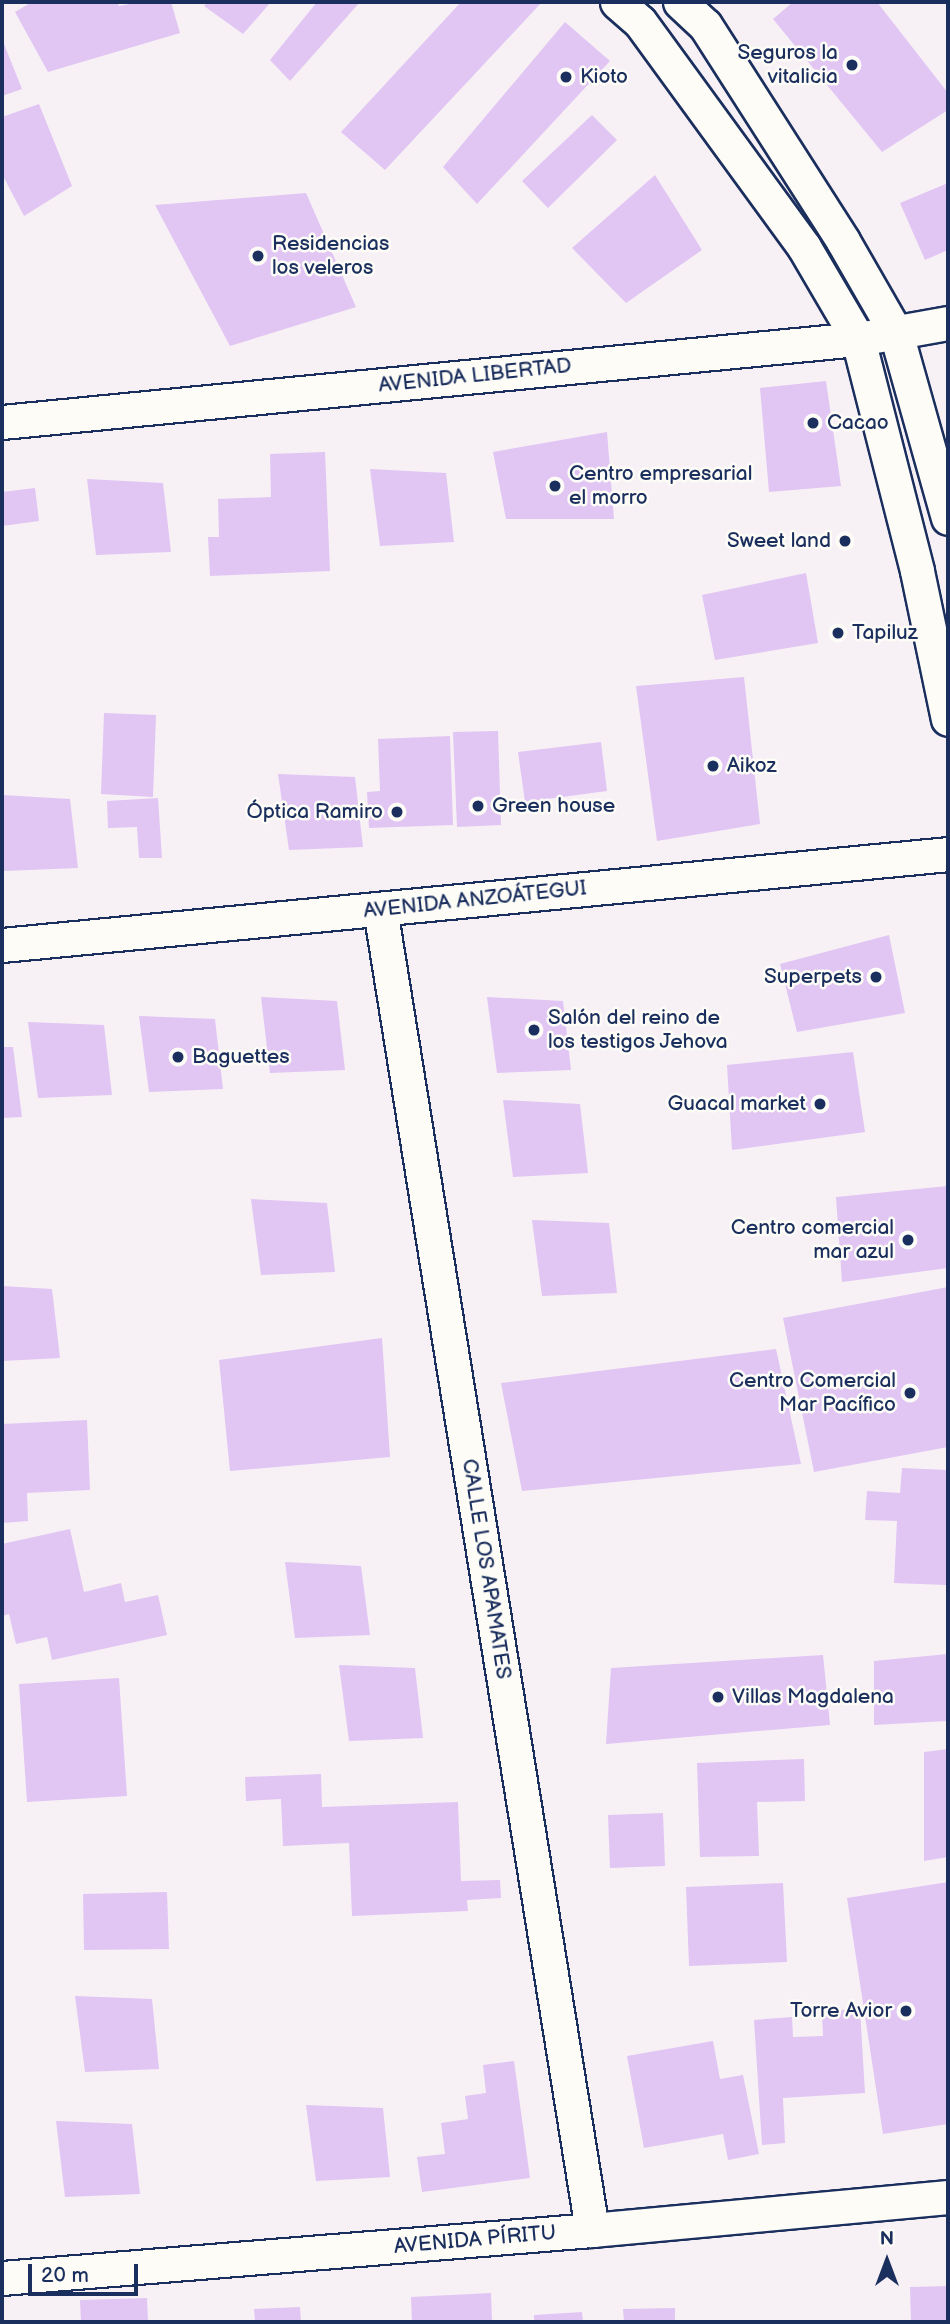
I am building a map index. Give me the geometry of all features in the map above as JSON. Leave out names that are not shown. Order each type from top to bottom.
[{"type":"street","points":[[617,2],[640,22],[804,247],[858,339],[918,571],[948,719]]},
{"type":"street","points":[[680,2],[705,25],[844,242],[896,333],[948,518]]},
{"type":"street","name":"AVENIDA LIBERTAD","points":[[5,416],[858,339],[948,323]]},
{"type":"street","name":"AVENIDA ANZOÁTEGUI","points":[[2,945],[948,854]]},
{"type":"street","name":"CALLE LOS APAMATES","points":[[380,909],[592,2230]]},
{"type":"street","name":"AVENIDA PÍRITU","points":[[2,2278],[592,2230],[948,2197]]},
{"type":"building","points":[[32,2],[117,2],[119,6],[141,2],[171,2],[180,33],[48,72],[15,12]]},
{"type":"building","points":[[208,2],[271,2],[243,34],[204,6]]},
{"type":"building","points":[[317,2],[360,2],[290,81],[270,60]]},
{"type":"building","points":[[461,2],[542,2],[385,170],[341,132]]},
{"type":"building","points":[[793,2],[877,2],[948,93],[948,110],[882,152],[773,19]]},
{"type":"building","points":[[565,22],[610,61],[477,204],[443,167]]},
{"type":"building","points":[[2,39],[22,89],[2,96]]},
{"type":"building","points":[[39,104],[72,186],[24,216],[2,174],[2,117]]},
{"type":"building","points":[[592,115],[617,140],[548,208],[522,181]]},
{"type":"building","points":[[655,175],[702,250],[626,303],[572,248]]},
{"type":"building","points":[[948,183],[948,250],[925,260],[900,203]]},
{"type":"building","name":"Residencias los veleros","points":[[306,193],[356,307],[230,346],[155,205]]},
{"type":"building","points":[[826,381],[841,486],[769,492],[760,388]]},
{"type":"building","name":"Centro empresarial el morro","points":[[607,432],[614,519],[506,519],[493,452]]},
{"type":"building","points":[[325,452],[330,571],[210,576],[208,537],[219,537],[218,499],[271,497],[270,454]]},
{"type":"building","points":[[370,469],[446,473],[454,542],[380,546]]},
{"type":"building","points":[[87,479],[163,483],[171,552],[96,555]]},
{"type":"building","points":[[35,488],[39,521],[2,526],[2,492]]},
{"type":"building","points":[[806,573],[818,643],[715,660],[702,595]]},
{"type":"building","points":[[744,677],[760,824],[657,841],[636,686]]},
{"type":"building","points":[[104,713],[156,715],[153,797],[101,794]]},
{"type":"building","points":[[498,731],[501,825],[457,827],[453,732]]},
{"type":"building","points":[[450,736],[453,825],[369,828],[367,792],[380,791],[378,739]]},
{"type":"building","points":[[601,742],[607,791],[525,802],[518,752]]},
{"type":"building","points":[[278,774],[355,777],[363,847],[289,850]]},
{"type":"building","points":[[2,795],[70,799],[78,868],[4,871]]},
{"type":"building","points":[[158,798],[162,858],[139,858],[137,827],[108,828],[107,801]]},
{"type":"building","points":[[889,935],[905,1013],[797,1032],[780,964]]},
{"type":"building","points":[[261,997],[337,1001],[345,1070],[270,1073]]},
{"type":"building","points":[[487,997],[563,1001],[571,1070],[497,1073]]},
{"type":"building","points":[[139,1016],[215,1019],[223,1089],[149,1092]]},
{"type":"building","points":[[28,1022],[104,1025],[112,1095],[38,1098]]},
{"type":"building","points":[[2,1047],[13,1047],[22,1117],[2,1118]]},
{"type":"building","points":[[853,1052],[865,1132],[732,1150],[727,1065]]},
{"type":"building","points":[[503,1100],[580,1104],[588,1173],[513,1177]]},
{"type":"building","points":[[948,1186],[948,1268],[842,1282],[836,1197]]},
{"type":"building","points":[[251,1199],[327,1203],[335,1272],[261,1275]]},
{"type":"building","points":[[532,1220],[609,1223],[617,1293],[542,1296]]},
{"type":"building","points":[[2,1286],[52,1289],[60,1358],[2,1361]]},
{"type":"building","points":[[948,1287],[948,1447],[814,1472],[783,1318]]},
{"type":"building","points":[[382,1338],[390,1457],[230,1471],[219,1360]]},
{"type":"building","name":"Centro Comercial Mar Pacífico","points":[[776,1349],[801,1464],[522,1491],[501,1383]]},
{"type":"building","points":[[87,1420],[90,1490],[27,1493],[28,1521],[2,1523],[2,1424]]},
{"type":"building","points":[[902,1468],[948,1470],[947,1585],[894,1583],[897,1521],[865,1520],[867,1491],[900,1493]]},
{"type":"building","points":[[70,1529],[84,1592],[121,1583],[125,1602],[158,1595],[167,1635],[52,1660],[47,1637],[16,1644],[9,1614],[2,1616],[2,1544]]},
{"type":"building","points":[[285,1562],[361,1566],[370,1635],[295,1638]]},
{"type":"building","points":[[948,1654],[948,1721],[874,1725],[874,1661]]},
{"type":"building","name":"Villas Magdalena","points":[[823,1655],[830,1725],[606,1744],[611,1668]]},
{"type":"building","points":[[339,1665],[415,1668],[423,1738],[349,1741]]},
{"type":"building","points":[[119,1678],[127,1796],[27,1802],[19,1684]]},
{"type":"building","points":[[948,1749],[948,1857],[924,1861],[924,1752]]},
{"type":"building","points":[[804,1759],[805,1801],[757,1802],[759,1856],[700,1857],[697,1763]]},
{"type":"building","points":[[321,1774],[322,1807],[458,1802],[461,1881],[500,1880],[501,1898],[467,1900],[468,1911],[352,1916],[349,1843],[283,1846],[281,1799],[246,1801],[245,1777]]},
{"type":"building","points":[[663,1813],[665,1866],[610,1868],[608,1815]]},
{"type":"building","name":"Torre Avior","points":[[948,1882],[948,2124],[883,2134],[847,1898]]},
{"type":"building","points":[[783,1883],[787,1962],[689,1966],[686,1887]]},
{"type":"building","points":[[167,1892],[169,1949],[84,1950],[83,1894]]},
{"type":"building","points":[[75,1996],[152,1999],[159,2069],[85,2072]]},
{"type":"building","points":[[860,2009],[865,2093],[783,2098],[785,2143],[762,2145],[754,2020],[792,2017],[793,2037],[823,2036],[822,2011]]},
{"type":"building","points":[[713,2041],[720,2079],[743,2075],[759,2154],[728,2160],[723,2134],[644,2148],[627,2056]]},
{"type":"building","points":[[514,2061],[530,2178],[422,2192],[417,2157],[445,2154],[441,2123],[468,2119],[465,2096],[486,2093],[483,2065]]},
{"type":"building","points":[[306,2105],[383,2108],[390,2177],[316,2181]]},
{"type":"building","points":[[56,2121],[132,2124],[140,2194],[65,2197]]},
{"type":"building","points":[[948,2286],[948,2322],[911,2322],[910,2287]]},
{"type":"building","points":[[491,2293],[492,2322],[412,2322],[411,2297]]},
{"type":"building","points":[[147,2298],[148,2322],[81,2322],[80,2300]]},
{"type":"building","points":[[300,2307],[301,2322],[255,2322],[254,2309]]},
{"type":"building","points":[[675,2308],[675,2322],[624,2322],[623,2309]]},
{"type":"building","points":[[582,2312],[583,2322],[534,2322],[534,2315]]},
{"type":"place","name":"Seguros la vitalicia","points":[[852,65]]},
{"type":"place","name":"Kioto","points":[[566,77]]},
{"type":"place","name":"Residencias los veleros","points":[[258,256]]},
{"type":"place","name":"Cacao","points":[[813,423]]},
{"type":"place","name":"Centro empresarial el morro","points":[[555,486]]},
{"type":"place","name":"Sweet land","points":[[845,541]]},
{"type":"place","name":"Tapiluz","points":[[838,633]]},
{"type":"place","name":"Aikoz","points":[[713,766]]},
{"type":"place","name":"Green house","points":[[478,806]]},
{"type":"place","name":"Óptica Ramiro","points":[[397,812]]},
{"type":"place","name":"Superpets","points":[[876,977]]},
{"type":"place","name":"Salón del reino de los testigos Jehova","points":[[534,1030]]},
{"type":"place","name":"Baguettes","points":[[178,1057]]},
{"type":"place","name":"Guacal market","points":[[820,1104]]},
{"type":"place","name":"Centro comercial mar azul","points":[[908,1240]]},
{"type":"place","name":"Centro Comercial Mar Pacífico","points":[[910,1393]]},
{"type":"place","name":"Villas Magdalena","points":[[718,1697]]},
{"type":"place","name":"Torre Avior","points":[[906,2011]]}]
